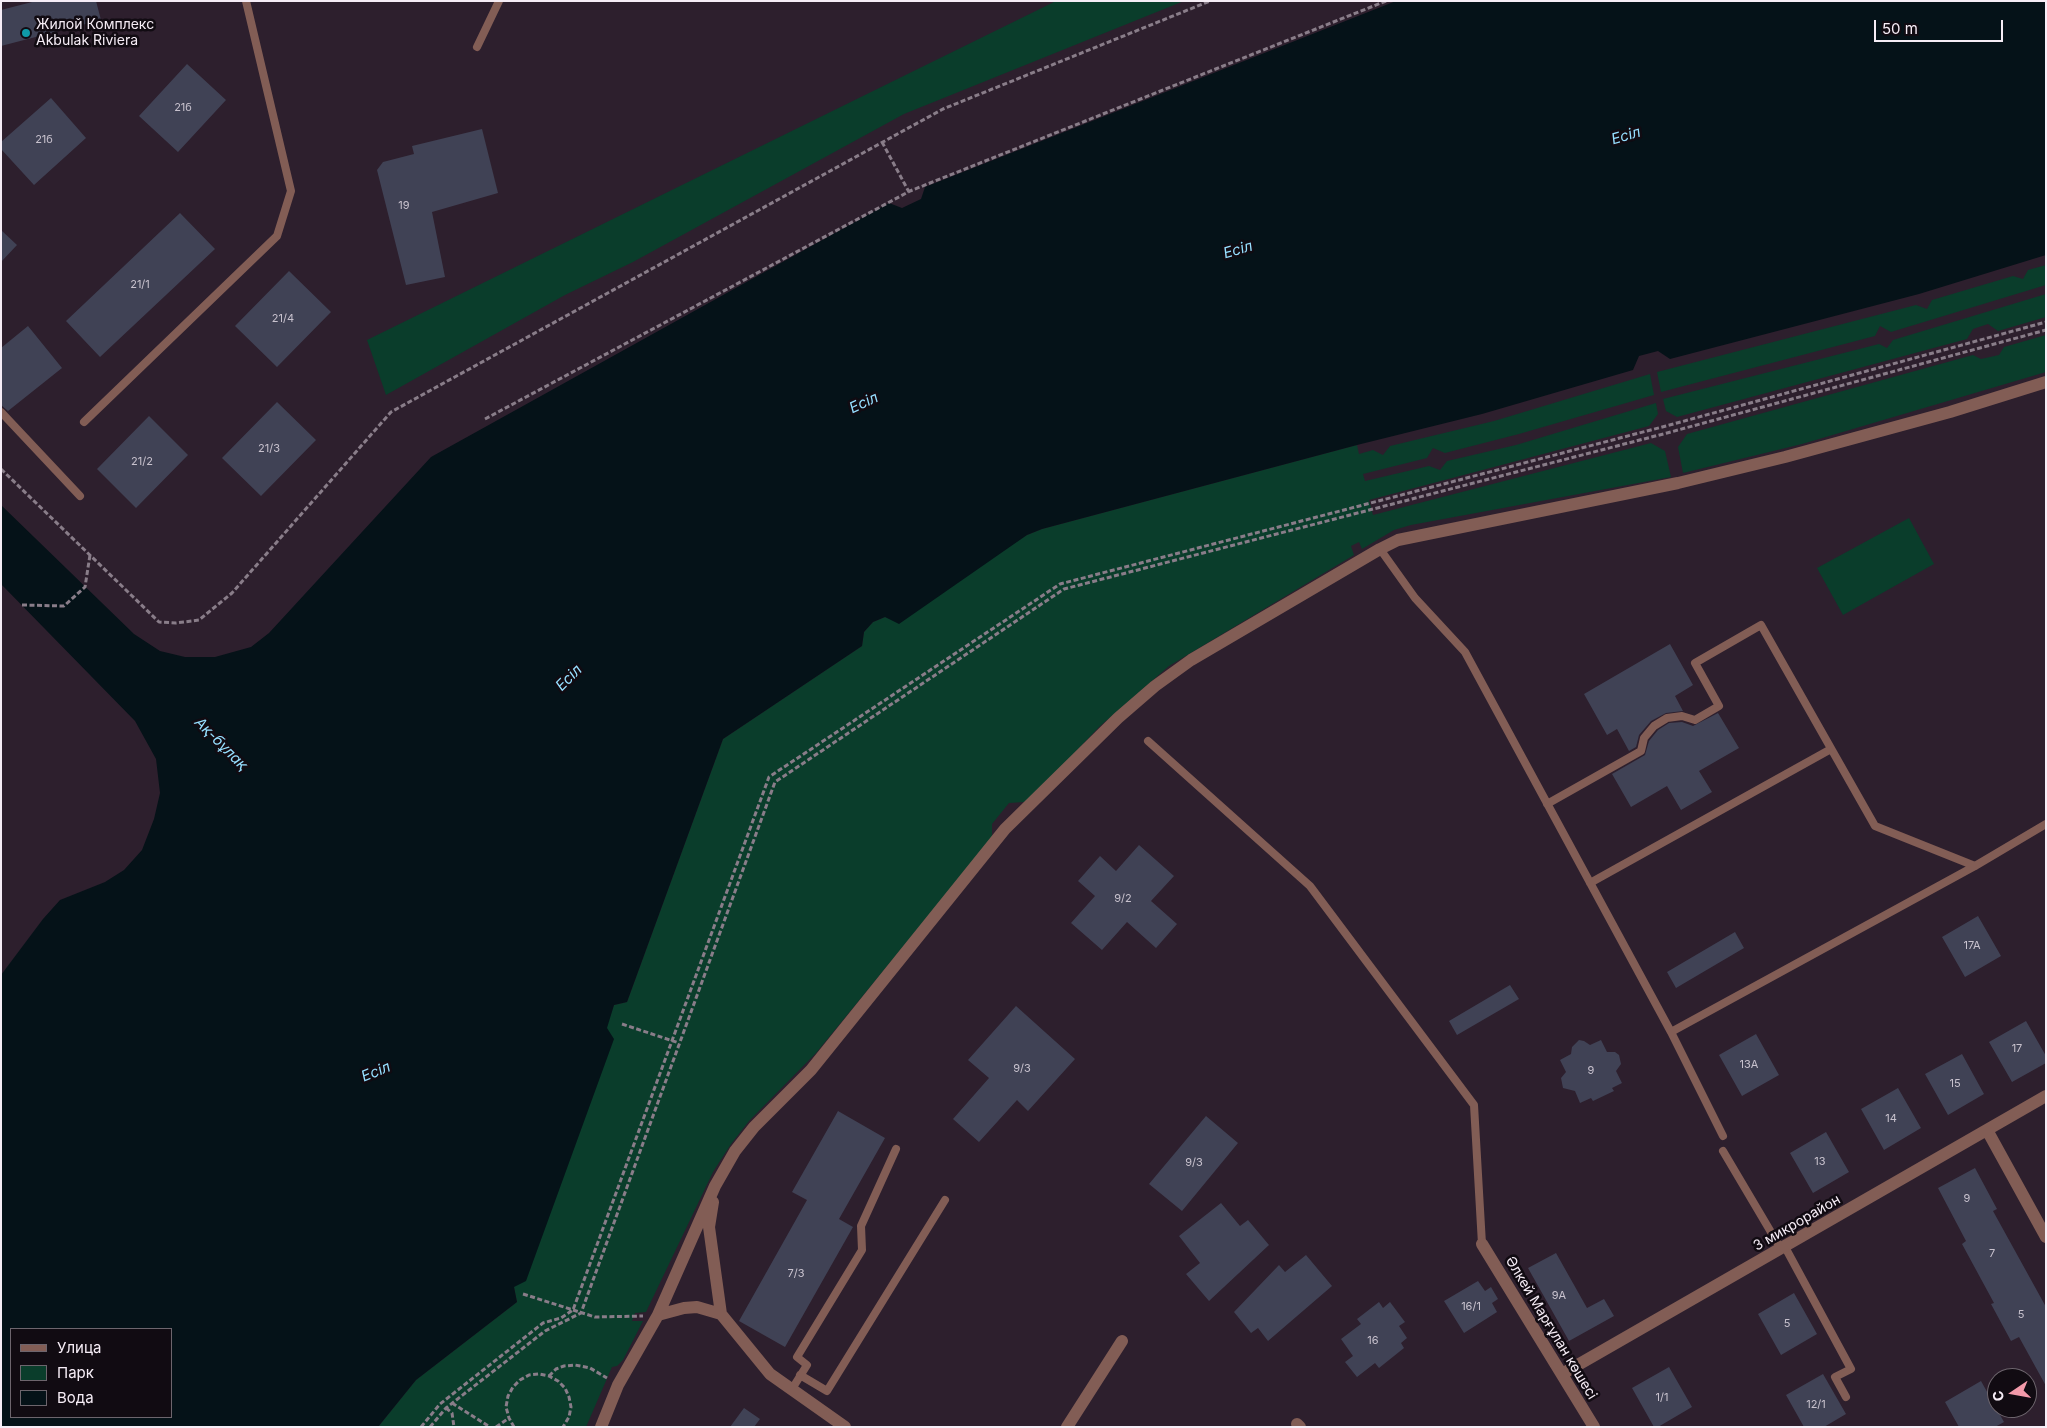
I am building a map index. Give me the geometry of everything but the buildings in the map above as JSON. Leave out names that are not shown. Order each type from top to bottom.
[{"type":"street","points":[[601,1427],[618,1385],[658,1315],[715,1186],[735,1151],[754,1127],[811,1070],[1005,829],[1118,718],[1155,686],[1191,660],[1380,548],[1398,540],[1617,496],[1776,459],[1950,412],[2046,382]]},
{"type":"street","name":"3 микрорайон","points":[[1562,1374],[2046,1096]]},
{"type":"street","points":[[1987,1130],[2046,1237]]},
{"type":"street","points":[[715,1186],[709,1227],[721,1314],[770,1374],[845,1427]]},
{"type":"street","name":"Әлкей Марғұлан көшесі","points":[[1482,1244],[1594,1427]]},
{"type":"street","points":[[658,1315],[684,1308],[697,1307],[721,1314]]},
{"type":"street","points":[[1068,1427],[1122,1341]]},
{"type":"lane","points":[[477,47],[499,1]]},
{"type":"lane","points":[[84,422],[277,236],[291,191],[246,2]]},
{"type":"lane","points":[[1,412],[80,496]]},
{"type":"lane","points":[[1380,548],[1415,598],[1465,652],[1671,1032],[1724,1136]]},
{"type":"lane","points":[[1547,804],[1641,751],[1644,738],[1654,726],[1667,718],[1682,716],[1695,720],[1719,706],[1695,663],[1761,625],[1875,826],[1975,866]]},
{"type":"lane","points":[[1148,741],[1310,886],[1474,1106],[1482,1244]]},
{"type":"lane","points":[[1590,883],[1831,749]]},
{"type":"lane","points":[[1671,1032],[1975,866],[2046,824]]},
{"type":"lane","points":[[792,1389],[806,1364],[797,1357],[862,1250],[861,1226],[896,1149]]},
{"type":"lane","points":[[1723,1151],[1783,1248],[1851,1369],[1835,1377],[1846,1396]]},
{"type":"lane","points":[[800,1375],[827,1391],[946,1200]]},
{"type":"path","points":[[1,469],[159,622],[176,623],[199,620],[232,593],[392,412],[943,109],[1210,1]]},
{"type":"path","points":[[485,419],[909,192],[1386,1]]},
{"type":"path","points":[[882,142],[909,192]]},
{"type":"path","points":[[420,1427],[440,1404],[542,1323],[562,1318],[573,1310],[769,777],[1060,584],[1675,424],[2046,322]]},
{"type":"path","points":[[22,606],[64,606],[85,586],[90,555]]},
{"type":"path","points":[[622,1024],[679,1043]]},
{"type":"path","points":[[523,1294],[595,1317],[658,1315]]},
{"type":"path","points":[[549,1376],[556,1369],[575,1365],[590,1368],[618,1385]]},
{"type":"path","points":[[514,1427],[506,1407],[508,1396],[520,1380],[539,1374],[549,1376],[565,1388],[571,1407],[564,1427]]},
{"type":"path","points":[[452,1403],[490,1427]]},
{"type":"path","points":[[446,1408],[452,1414],[454,1427]]},
{"type":"path","points":[[496,1427],[509,1418]]},
{"type":"green space","points":[[1056,1],[1184,1],[904,114],[633,262],[565,295],[386,395],[367,340]]},
{"type":"green space","points":[[2046,265],[2046,285],[1891,332],[1880,326],[1875,336],[1661,392],[1657,372],[1916,305],[1927,309],[1932,300],[2013,276],[2023,279],[2028,270]]},
{"type":"green space","points":[[2046,294],[2046,317],[1998,331],[1988,324],[1973,329],[1967,339],[1677,417],[1666,411],[1663,399],[1879,344],[1887,348],[1893,340]]},
{"type":"green space","points":[[2046,335],[2046,372],[1802,444],[1683,473],[1678,447],[1687,434],[1973,355],[1981,359],[1999,355],[2004,347]]},
{"type":"green space","points":[[1650,374],[1654,395],[1445,453],[1433,448],[1427,458],[1363,474],[1365,481],[1429,466],[1440,470],[1447,461],[1516,445],[1656,403],[1658,414],[1649,426],[1369,500],[1373,515],[1651,443],[1665,451],[1671,477],[1411,525],[1394,530],[1362,549],[1359,542],[1351,546],[1354,555],[1169,666],[1099,727],[1033,797],[1024,802],[1009,803],[992,824],[992,838],[816,1053],[749,1121],[731,1144],[713,1172],[646,1312],[635,1313],[632,1321],[643,1321],[623,1360],[617,1366],[612,1367],[586,1427],[378,1427],[416,1380],[517,1302],[514,1287],[614,1005],[627,1002],[723,739],[862,646],[864,632],[873,622],[885,617],[892,619],[1027,535],[1042,529],[1357,445],[1359,454],[1373,450],[1383,455],[1390,446],[1494,421]]},
{"type":"green space","points":[[1909,518],[1934,564],[1843,615],[1817,568]]},
{"type":"water","points":[[1396,1],[2046,1],[2046,255],[1919,294],[1670,359],[1658,351],[1639,356],[1633,370],[1482,414],[1357,445],[1042,529],[1027,535],[899,624],[885,617],[873,622],[864,632],[862,646],[723,739],[627,1002],[614,1005],[607,1028],[614,1039],[526,1281],[514,1287],[517,1302],[416,1380],[378,1427],[1,1427],[1,975],[43,919],[60,900],[105,882],[124,870],[142,850],[154,819],[160,793],[156,759],[135,721],[1,584],[1,505],[134,634],[160,651],[185,657],[215,657],[251,647],[269,633],[431,457],[889,203],[902,208],[921,199],[925,187]]},
{"type":"place","name":"Жилой Комплекс Akbulak Riviera","points":[[26,33]]},
{"type":"water label","name":"Есіл","points":[[1626,136]]},
{"type":"water label","name":"Есіл","points":[[1238,250]]},
{"type":"water label","name":"Есіл","points":[[864,403]]},
{"type":"water label","name":"Есіл","points":[[569,678]]},
{"type":"water label","name":"Ақ-бұлақ","points":[[221,744]]},
{"type":"water label","name":"Есіл","points":[[376,1072]]}]
